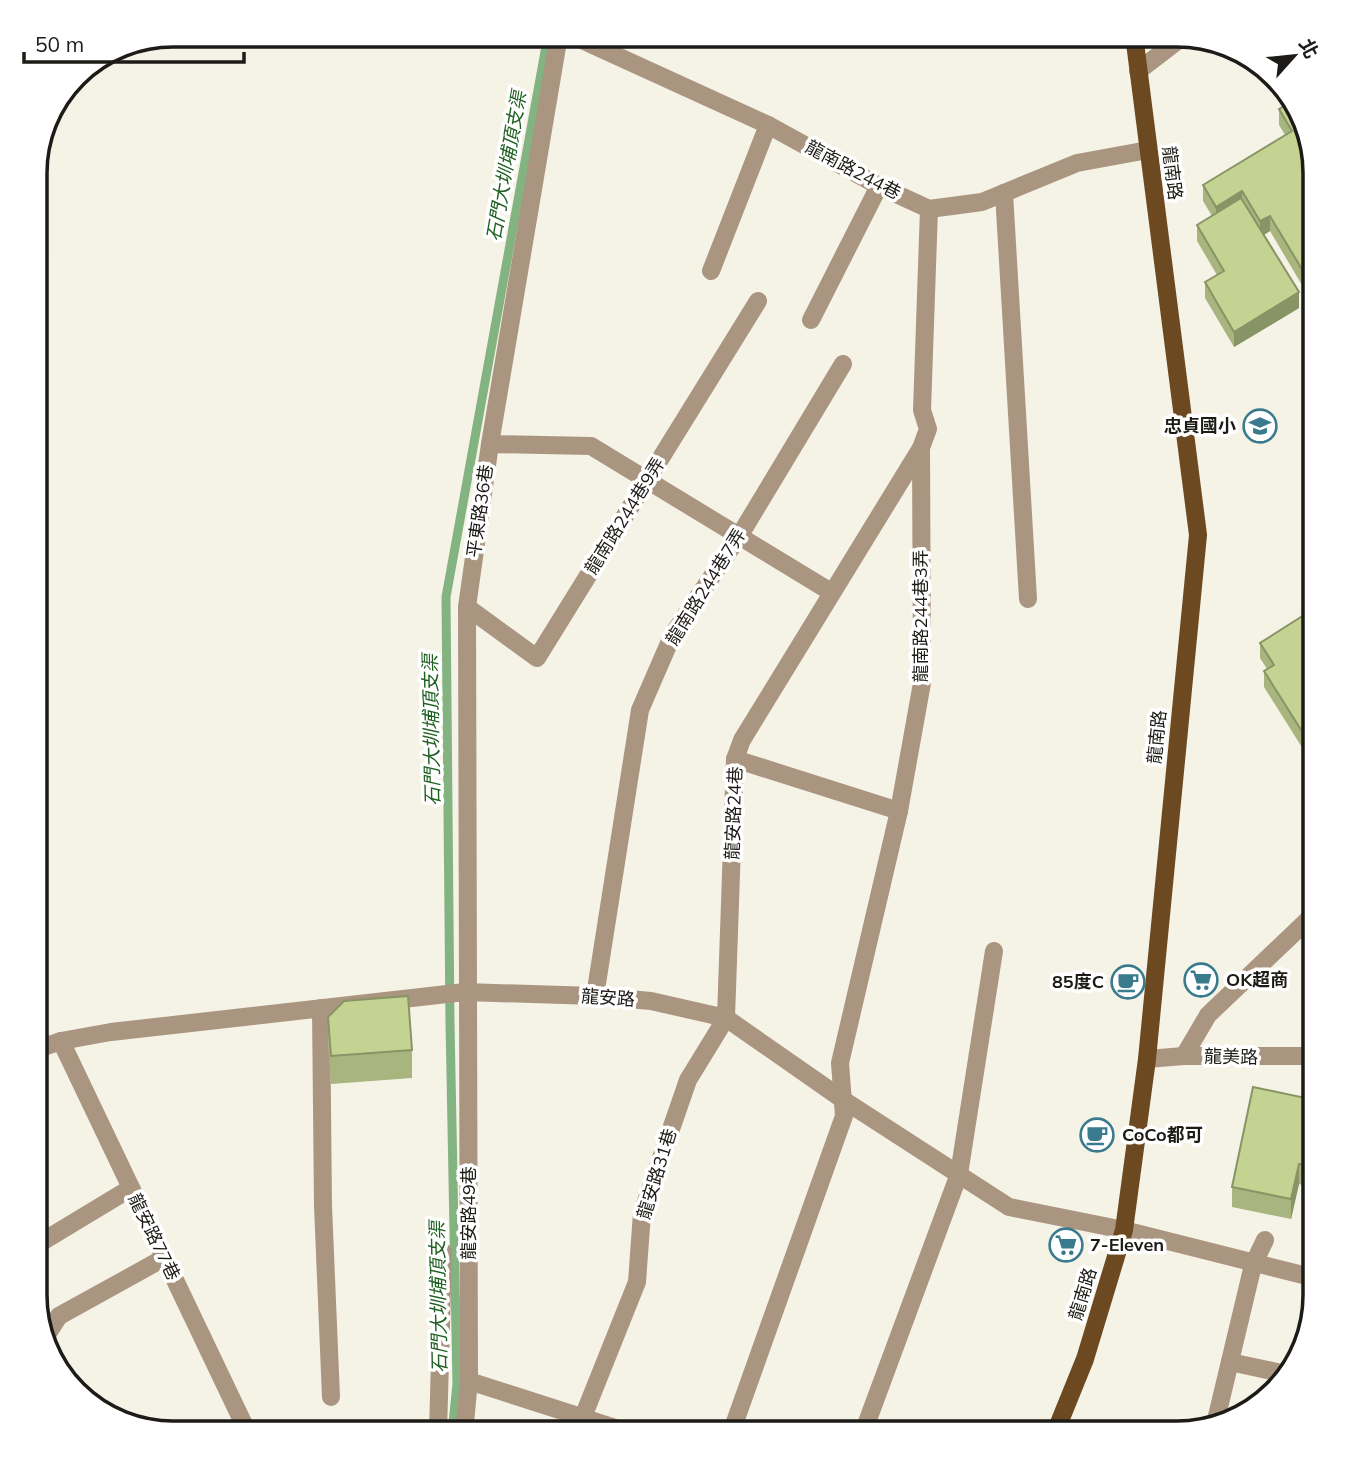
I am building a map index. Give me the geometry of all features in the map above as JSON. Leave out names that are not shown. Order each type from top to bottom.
[{"type":"main road","name":"龍南路","points":[[1060,1421],[1085,1359],[1124,1230],[1147,1059],[1198,535],[1135,48]]},
{"type":"street","name":"平東路36巷","points":[[460,992],[467,607],[490,444],[557,48]]},
{"type":"street","name":"龍南路244巷","points":[[599,48],[768,125],[879,186],[929,209]]},
{"type":"street","points":[[1138,71],[1168,48]]},
{"type":"street","points":[[711,271],[768,125]]},
{"type":"street","points":[[929,209],[982,202],[1077,163],[1148,150]]},
{"type":"street","points":[[811,320],[879,186]]},
{"type":"street","points":[[1004,193],[1028,599]]},
{"type":"street","name":"龍南路244巷3弄","points":[[845,1101],[840,1063],[899,811],[922,683],[921,448],[928,429],[922,410],[929,209]]},
{"type":"street","name":"龍南路244巷9弄","points":[[467,607],[537,657],[758,301]]},
{"type":"street","name":"龍南路244巷7弄","points":[[595,996],[640,710],[673,634],[740,535],[843,364]]},
{"type":"street","points":[[490,444],[591,446],[831,592]]},
{"type":"street","name":"龍安路24巷","points":[[726,1018],[735,759],[742,740],[921,448]]},
{"type":"street","points":[[735,759],[899,811]]},
{"type":"street","points":[[1184,1056],[1208,1015],[1303,924]]},
{"type":"street","points":[[867,1421],[959,1174],[995,951]]},
{"type":"street","name":"龍安路","points":[[47,1046],[111,1031],[460,992],[595,996],[651,1001],[726,1018],[845,1101],[1009,1208],[1124,1230],[1253,1265],[1303,1275]]},
{"type":"street","name":"龍安路49巷","points":[[460,992],[469,1381],[465,1421]]},
{"type":"street","points":[[321,1008],[323,1206],[331,1397]]},
{"type":"street","name":"龍安路31巷","points":[[583,1417],[637,1282],[642,1213],[688,1080],[726,1018]]},
{"type":"street","name":"龍安路77巷","points":[[61,1041],[242,1421]]},
{"type":"street","name":"龍美路","points":[[1147,1059],[1184,1056],[1303,1056]]},
{"type":"street","points":[[735,1421],[844,1116],[845,1101]]},
{"type":"street","points":[[47,1240],[131,1188]]},
{"type":"street","points":[[1217,1414],[1253,1265],[1265,1240]]},
{"type":"street","points":[[438,1421],[443,1252]]},
{"type":"street","points":[[52,1327],[59,1316],[164,1258]]},
{"type":"street","points":[[1230,1362],[1277,1372]]},
{"type":"street","points":[[469,1381],[595,1421]]},
{"type":"building","points":[[1284,106],[1286,110],[1300,148],[1303,173],[1303,271],[1270,216],[1260,221],[1242,191],[1216,207],[1203,185],[1292,131],[1279,109]]},
{"type":"building","points":[[1241,198],[1299,292],[1234,332],[1205,282],[1224,271],[1197,225]]},
{"type":"building","points":[[1303,616],[1303,733],[1264,671],[1274,665],[1260,643]]},
{"type":"building","points":[[408,996],[412,1050],[331,1056],[328,1017],[344,1001]]},
{"type":"building","points":[[1253,1087],[1303,1097],[1303,1165],[1299,1164],[1291,1199],[1232,1187]]},
{"type":"waterway","name":"石門大圳埔頂支渠","points":[[453,1421],[457,1384],[446,597],[546,48]]},
{"type":"place","name":"忠貞國小","points":[[1260,426]]},
{"type":"place","name":"OK超商","points":[[1201,980]]},
{"type":"place","name":"85度C","points":[[1128,982]]},
{"type":"place","name":"CoCo都可","points":[[1097,1135]]},
{"type":"place","name":"7-Eleven","points":[[1066,1245]]}]
